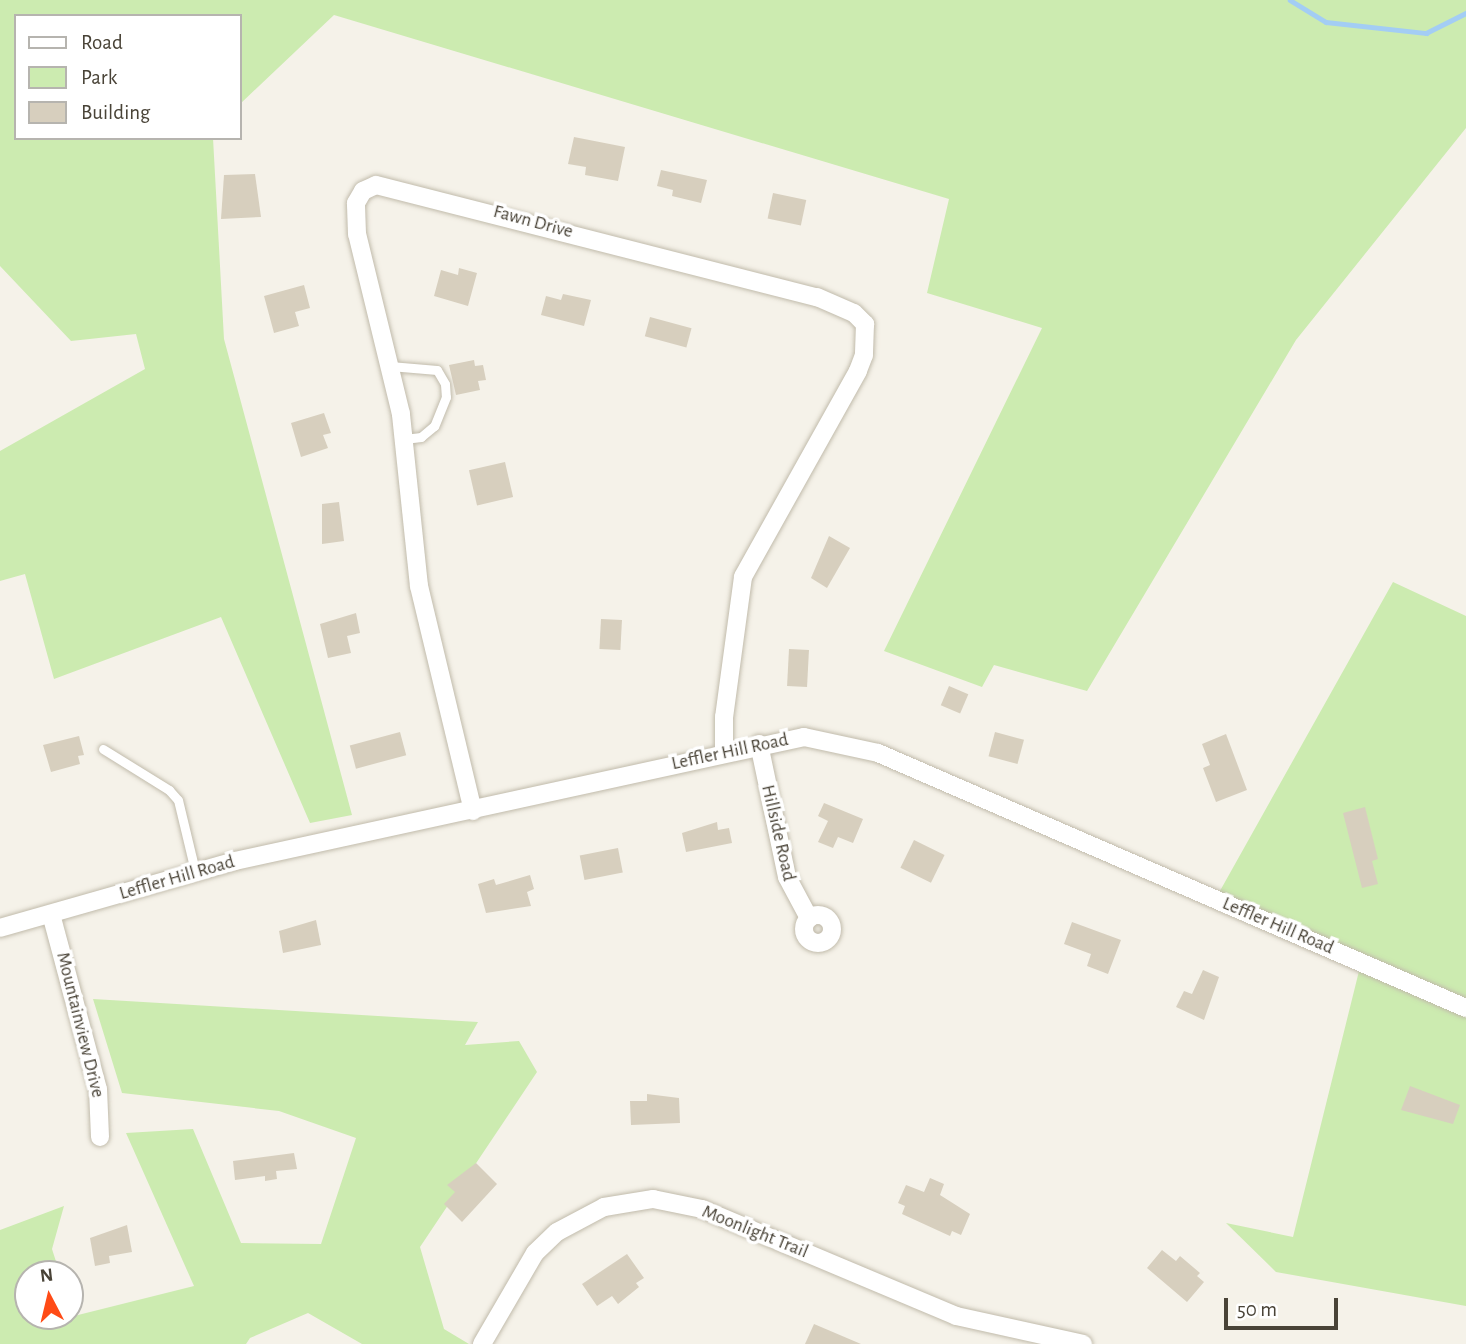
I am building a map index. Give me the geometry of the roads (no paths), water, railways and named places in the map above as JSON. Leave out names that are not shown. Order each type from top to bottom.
[{"type":"street","name":"Fawn Drive","points":[[473,811],[419,586],[404,439],[355,216],[363,191],[376,185],[817,297],[854,313],[865,324],[864,355],[858,371],[743,577],[724,751]]},
{"type":"street","name":"Leffler Hill Road","points":[[0,928],[195,871],[473,811],[724,751],[759,744],[829,739],[878,753],[1466,1008]]},
{"type":"street","name":"Hillside Road","points":[[759,744],[787,877],[809,918]]},
{"type":"street","name":"Mountainview Drive","points":[[51,914],[98,1089],[100,1137]]},
{"type":"street","name":"Moonlight Trail","points":[[482,1344],[535,1253],[557,1232],[604,1207],[653,1199],[702,1209],[956,1316],[1083,1344]]},
{"type":"lane","points":[[390,366],[437,370],[445,384],[446,397],[434,426],[421,437],[404,439]]},
{"type":"lane","points":[[103,749],[169,790],[178,800],[195,871]]},
{"type":"waterway","points":[[1290,0],[1326,22],[1426,33],[1466,13]]}]
